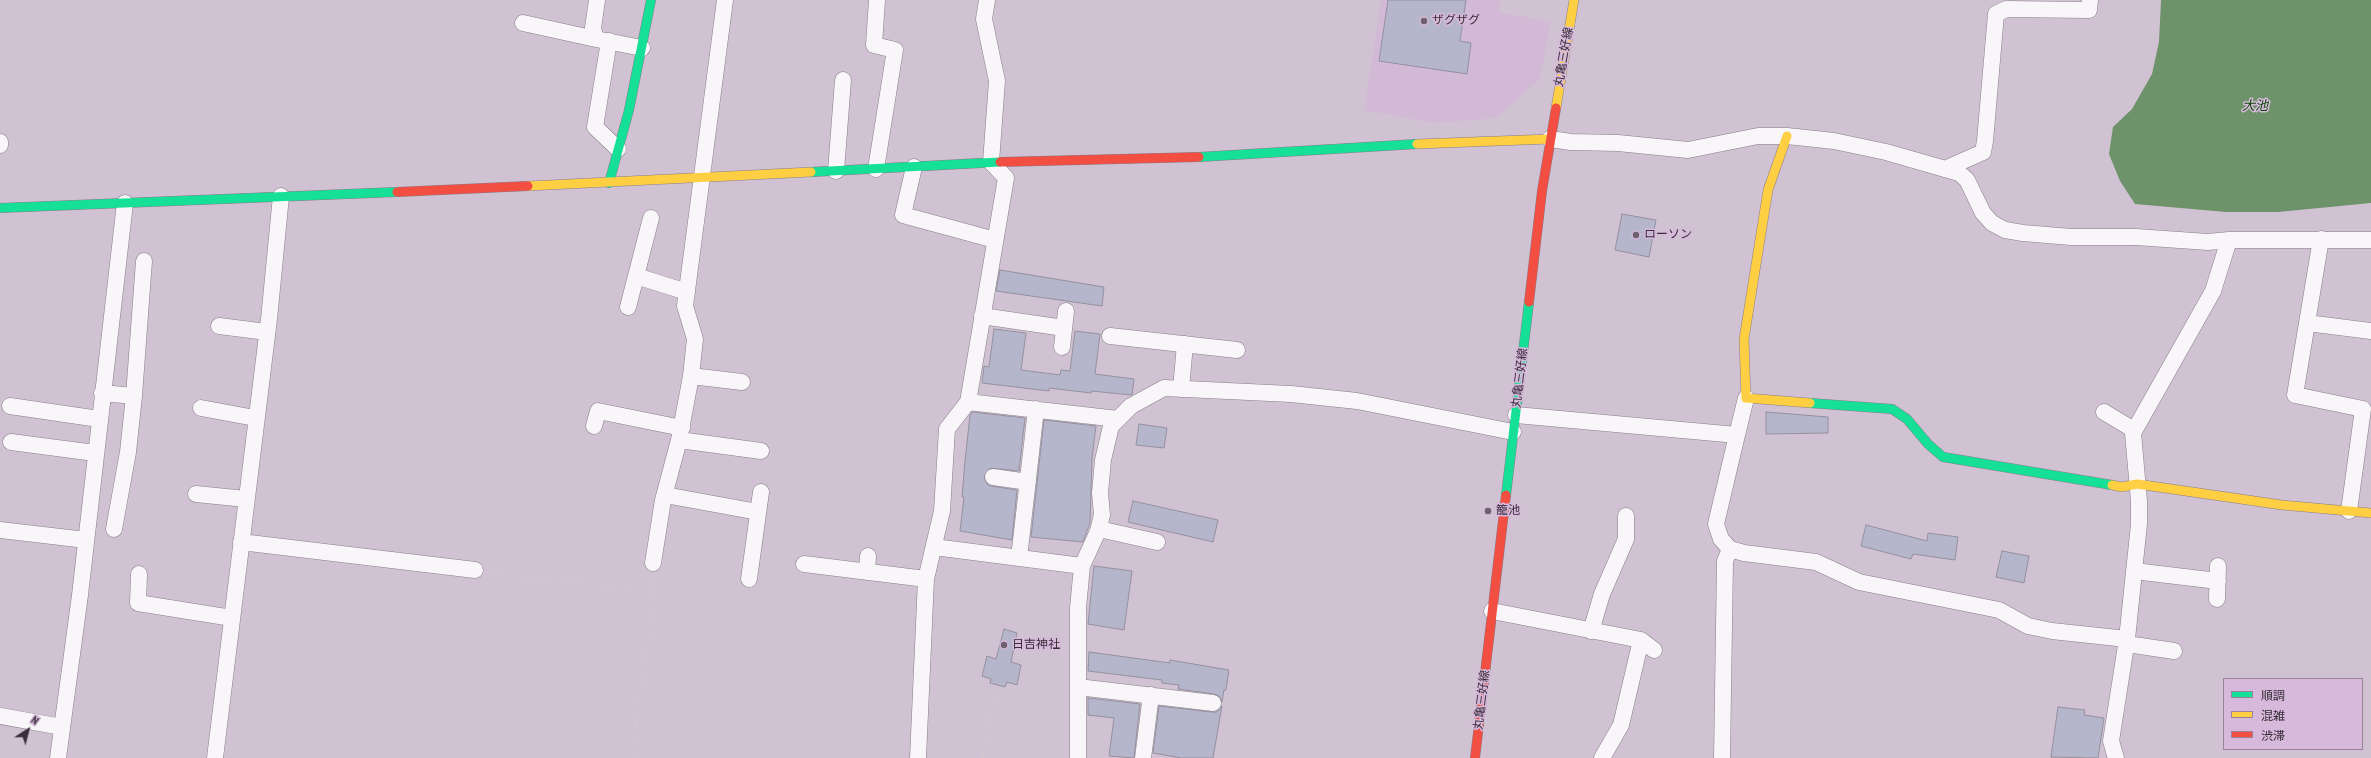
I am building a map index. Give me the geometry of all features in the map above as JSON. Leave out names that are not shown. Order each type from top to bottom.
[{"type":"street","points":[[597,0],[593,28],[602,40],[595,127],[618,149]]},
{"type":"street","points":[[609,183],[642,48],[651,0]]},
{"type":"street","points":[[653,564],[664,495],[680,434],[691,376],[695,339],[685,306],[725,0]]},
{"type":"street","points":[[876,169],[895,50],[874,45],[877,0]]},
{"type":"street","points":[[918,758],[926,579],[942,511],[947,429],[968,402],[1006,178],[991,162],[998,81],[984,19],[987,0]]},
{"type":"street","name":"丸亀三好線","points":[[1476,758],[1542,191],[1574,0]]},
{"type":"street","points":[[1947,168],[1983,152],[1986,141],[1996,14],[2006,9],[2043,5],[2089,10],[2090,0]]},
{"type":"street","points":[[523,23],[548,26],[564,33],[642,48]]},
{"type":"street","points":[[836,171],[842,80]]},
{"type":"street","points":[[0,208],[609,183],[991,162],[1210,157],[1485,140],[1550,138],[1571,142],[1618,143],[1688,150],[1758,136],[1787,136],[1834,141],[1947,168],[1959,173],[1967,180],[1982,213],[1992,223],[2005,230],[2071,238],[2136,237],[2208,242],[2229,240],[2371,240]]},
{"type":"street","points":[[1787,136],[1768,190],[1744,340],[1746,398],[1716,524],[1721,539],[1730,549],[1744,553],[1816,562],[1859,582],[1999,610],[2028,626],[2174,651]]},
{"type":"street","points":[[914,166],[903,215],[996,240]]},
{"type":"street","points":[[215,758],[255,418],[267,332],[281,196]]},
{"type":"street","points":[[58,758],[86,540],[125,203]]},
{"type":"street","points":[[628,307],[651,218]]},
{"type":"street","points":[[2321,239],[2295,395],[2363,409],[2349,511]]},
{"type":"street","points":[[2116,758],[2111,741],[2127,642],[2139,524],[2138,484],[2132,432],[2213,291],[2229,240]]},
{"type":"street","points":[[114,529],[128,452],[134,396],[144,261]]},
{"type":"street","points":[[636,276],[687,292]]},
{"type":"street","points":[[1062,346],[1066,311]]},
{"type":"street","points":[[982,316],[1064,328]]},
{"type":"street","points":[[2307,323],[2371,332]]},
{"type":"street","points":[[220,326],[267,332]]},
{"type":"street","points":[[1110,336],[1237,350]]},
{"type":"street","points":[[1181,389],[1185,344]]},
{"type":"street","points":[[691,376],[742,382]]},
{"type":"street","points":[[1078,758],[1078,608],[1082,566],[1099,529],[1102,515],[1100,493],[1103,460],[1111,426],[1131,406],[1164,388],[1291,394],[1357,401],[1513,432]]},
{"type":"street","points":[[102,393],[134,396]]},
{"type":"street","points":[[1746,398],[1892,409],[1907,419],[1928,444],[1943,457],[2122,487],[2138,484],[2282,505],[2371,513]]},
{"type":"street","points":[[968,402],[1118,419]]},
{"type":"street","points":[[10,406],[99,419]]},
{"type":"street","points":[[201,408],[255,418]]},
{"type":"street","points":[[1019,558],[1036,410]]},
{"type":"street","points":[[594,426],[598,411],[680,434],[761,451]]},
{"type":"street","points":[[2104,412],[2134,430]]},
{"type":"street","points":[[1516,415],[1737,434]]},
{"type":"street","points":[[11,442],[95,453]]},
{"type":"street","points":[[993,477],[1028,482]]},
{"type":"street","points":[[749,579],[761,492]]},
{"type":"street","points":[[196,494],[246,499]]},
{"type":"street","points":[[664,495],[758,512]]},
{"type":"street","points":[[1591,631],[1602,594],[1626,539],[1626,516]]},
{"type":"street","points":[[1099,529],[1157,542]]},
{"type":"street","points":[[0,530],[86,540]]},
{"type":"street","points":[[241,542],[474,570]]},
{"type":"street","points":[[934,547],[1082,566]]},
{"type":"street","points":[[1722,758],[1725,560],[1730,549]]},
{"type":"street","points":[[804,564],[867,564],[926,579]]},
{"type":"street","points":[[2134,571],[2218,573],[2217,599]]},
{"type":"street","points":[[139,574],[138,603],[232,618]]},
{"type":"street","points":[[1492,611],[1640,640],[1654,650]]},
{"type":"street","points":[[1607,756],[1621,724],[1640,640]]},
{"type":"street","points":[[1078,686],[1213,703]]},
{"type":"street","points":[[1143,758],[1151,695]]},
{"type":"street","points":[[0,716],[62,727]]},
{"type":"path","points":[[632,758],[654,594],[653,564]]},
{"type":"path","points":[[474,570],[486,574],[576,582],[654,594]]},
{"type":"path","points":[[982,758],[996,692]]},
{"type":"shaded area","points":[[1381,0],[1500,0],[1499,12],[1551,22],[1540,79],[1496,118],[1435,123],[1364,110]]},
{"type":"water","name":"大池","points":[[2161,0],[2371,0],[2371,203],[2278,212],[2226,212],[2135,204],[2120,181],[2109,154],[2113,127],[2132,109],[2152,74],[2159,42]]},
{"type":"building","name":"ザグザグ","points":[[1388,0],[1466,0],[1460,41],[1471,43],[1467,74],[1379,61]]},
{"type":"building","name":"ローソン","points":[[1622,214],[1656,220],[1649,257],[1615,250]]},
{"type":"building","points":[[1000,270],[1104,287],[1102,306],[996,291]]},
{"type":"building","points":[[994,329],[1026,333],[1021,370],[1060,375],[1061,370],[1070,371],[1075,331],[1100,334],[1095,374],[1134,379],[1132,395],[1091,391],[1091,393],[1049,388],[1049,391],[982,383],[984,366],[989,367]]},
{"type":"building","points":[[972,412],[1025,418],[1019,471],[990,468],[984,476],[987,484],[991,486],[1017,490],[1012,540],[960,531],[964,497],[962,497],[965,461],[970,415]]},
{"type":"building","points":[[1766,412],[1828,417],[1828,433],[1766,434]]},
{"type":"building","points":[[1044,420],[1096,426],[1092,458],[1090,523],[1083,542],[1031,537]]},
{"type":"building","points":[[1139,424],[1167,428],[1164,448],[1136,445]]},
{"type":"building","points":[[1133,501],[1218,520],[1213,542],[1128,522]]},
{"type":"building","points":[[1866,525],[1927,541],[1928,533],[1958,537],[1955,560],[1913,554],[1911,559],[1861,546]]},
{"type":"building","points":[[2002,551],[2029,556],[2024,583],[1996,577]]},
{"type":"building","points":[[1094,566],[1132,571],[1124,630],[1088,624]]},
{"type":"building","points":[[1004,629],[1017,633],[1011,662],[1021,665],[1017,685],[1007,682],[1005,687],[990,683],[991,679],[982,676],[987,656],[996,659]]},
{"type":"building","points":[[1089,652],[1170,663],[1170,660],[1229,670],[1226,690],[1224,690],[1222,702],[1219,696],[1214,694],[1178,689],[1179,685],[1162,683],[1162,680],[1088,671]]},
{"type":"building","points":[[1088,698],[1140,704],[1134,758],[1109,756],[1114,718],[1088,715]]},
{"type":"building","points":[[1159,706],[1217,712],[1222,706],[1213,758],[1181,758],[1153,753]]},
{"type":"building","points":[[2058,707],[2085,710],[2084,715],[2104,718],[2098,758],[2051,757]]},
{"type":"traffic: fast","points":[[609,183],[629,110],[651,0]]},
{"type":"traffic: fast","points":[[1199,157],[1417,144]]},
{"type":"traffic: fast","points":[[811,172],[1000,162]]},
{"type":"traffic: fast","points":[[0,208],[397,192]]},
{"type":"traffic: fast","points":[[1506,495],[1529,302]]},
{"type":"traffic: fast","points":[[1810,403],[1892,409],[1907,419],[1928,444],[1943,457],[2112,485]]},
{"type":"traffic: slow","points":[[1556,108],[1574,0]]},
{"type":"traffic: slow","points":[[1787,136],[1768,190],[1744,339],[1746,398],[1810,403]]},
{"type":"traffic: slow","points":[[1417,144],[1550,139]]},
{"type":"traffic: slow","points":[[528,186],[811,172]]},
{"type":"traffic: slow","points":[[2112,485],[2122,487],[2137,484],[2282,505],[2371,513]]},
{"type":"traffic: jam","points":[[1529,302],[1542,191],[1556,108]]},
{"type":"traffic: jam","points":[[1000,162],[1199,157]]},
{"type":"traffic: jam","points":[[397,192],[528,186]]},
{"type":"traffic: jam","points":[[1475,758],[1506,495]]},
{"type":"place","name":"ザグザグ","points":[[1424,21]]},
{"type":"place","name":"ローソン","points":[[1636,235]]},
{"type":"place","name":"籠池","points":[[1488,511]]},
{"type":"place","name":"日吉神社","points":[[1004,645]]}]
